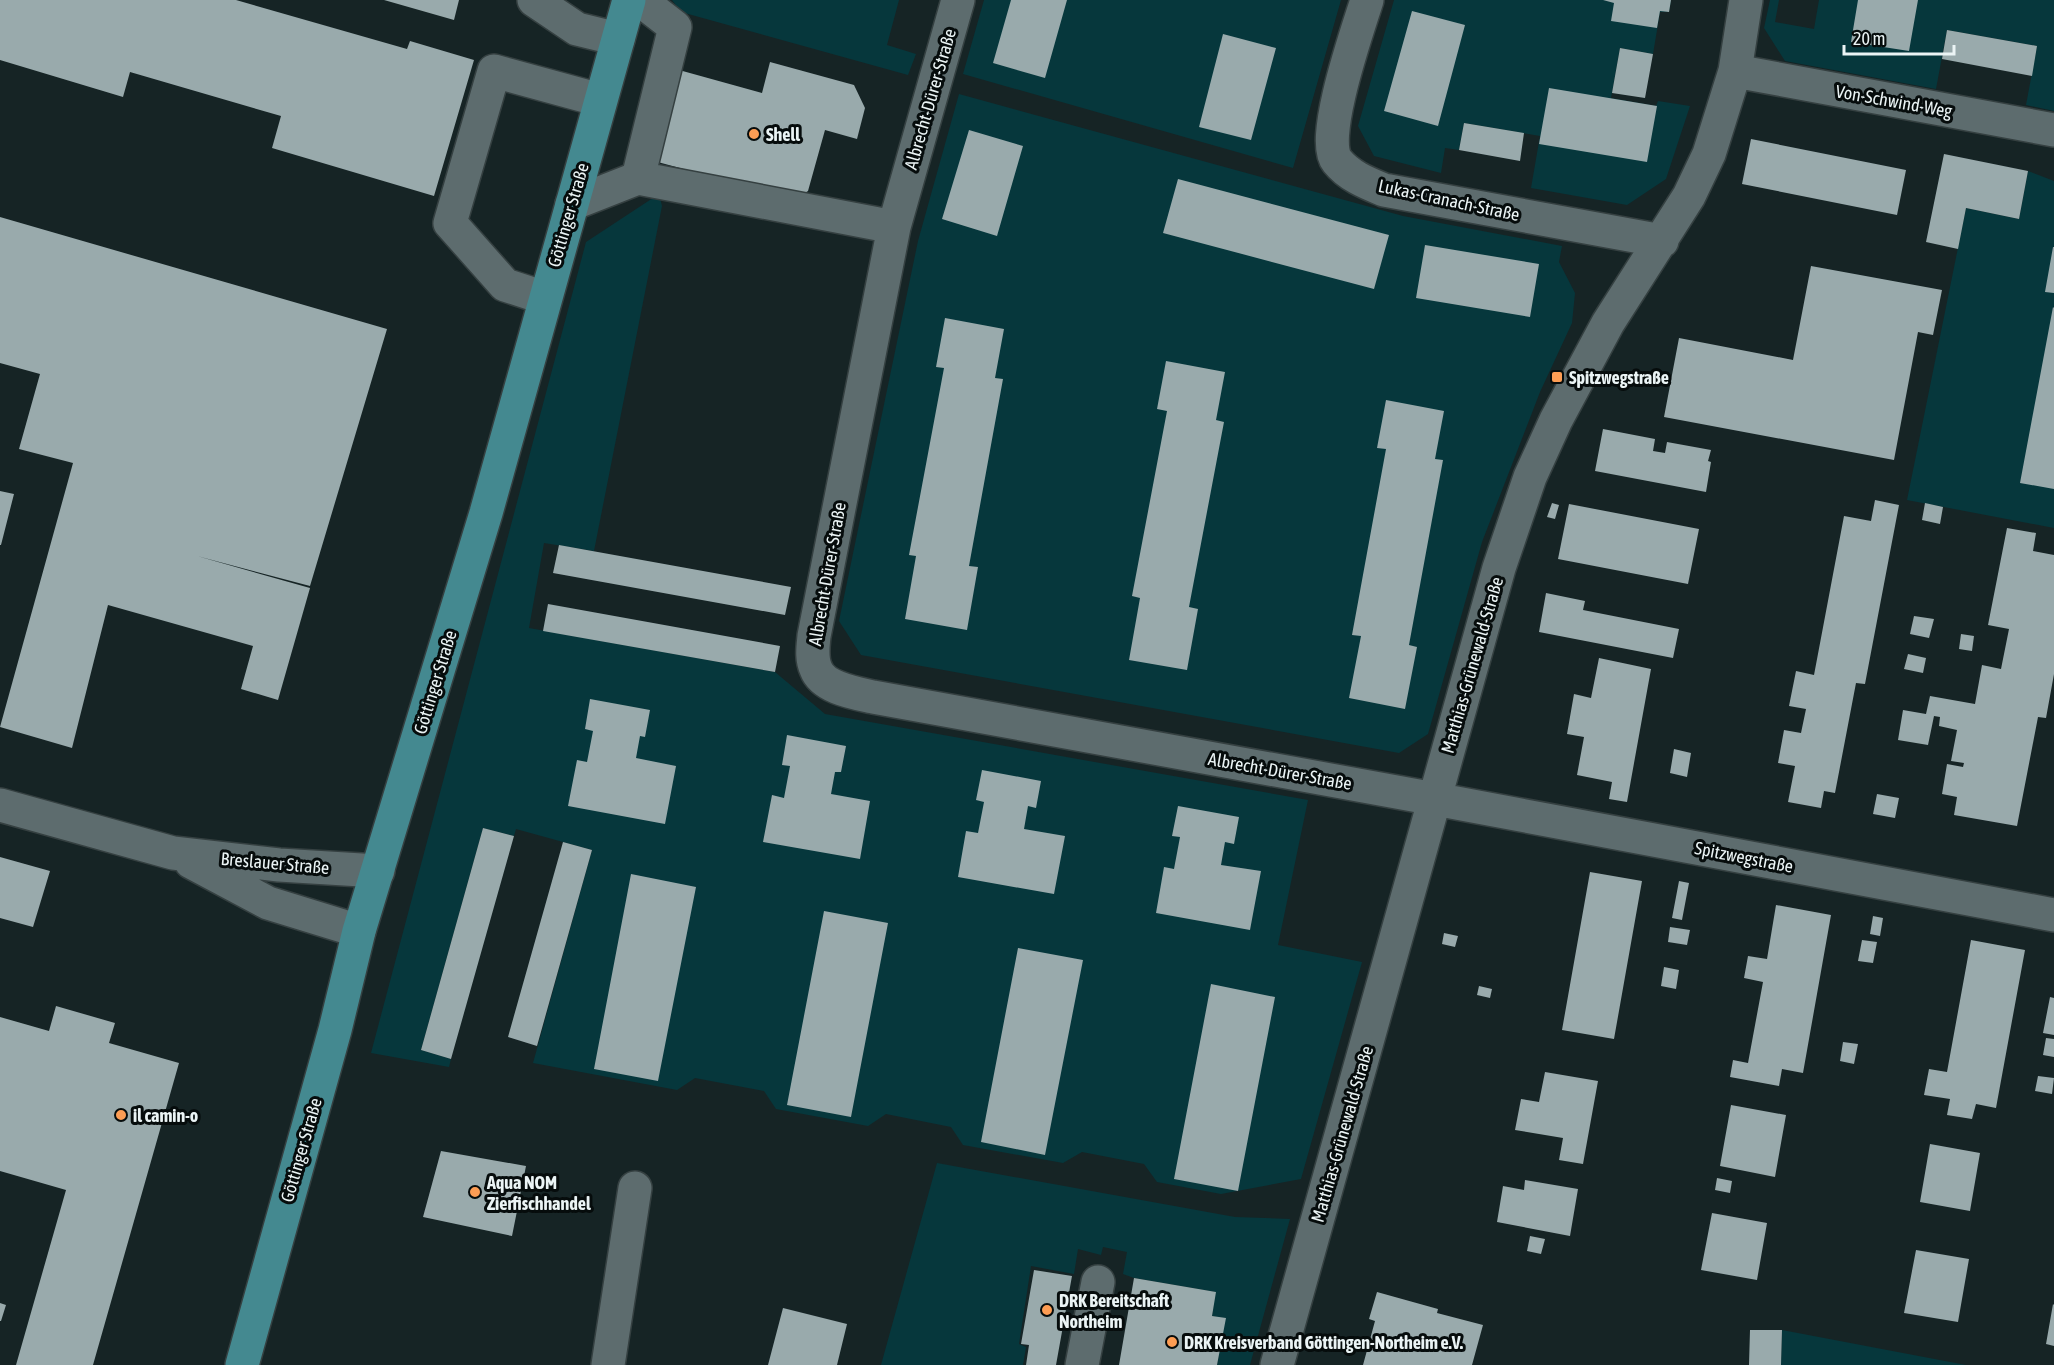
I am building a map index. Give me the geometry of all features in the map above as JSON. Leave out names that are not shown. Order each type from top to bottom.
[{"type":"main road","name":"Göttinger Straße","points":[[242,1365],[359,931],[486,513],[629,0]]},
{"type":"street","points":[[534,0],[578,29],[618,39]]},
{"type":"street","points":[[638,177],[675,27],[640,0]]},
{"type":"street","name":"Albrecht-Dürer-Straße","points":[[958,0],[894,227],[814,636],[812,656],[816,671],[825,680],[838,687],[873,697],[1435,799]]},
{"type":"street","name":"Lukas-Cranach-Straße","points":[[1367,0],[1333,124],[1335,159],[1348,173],[1384,190],[1662,241]]},
{"type":"street","name":"Matthias-Grünewald-Straße","points":[[1277,1365],[1493,586],[1530,477],[1556,420],[1608,323],[1689,196],[1709,154],[1735,71],[1746,0]]},
{"type":"street","points":[[545,298],[505,285],[450,223],[494,71],[600,100]]},
{"type":"street","name":"Von-Schwind-Weg","points":[[1735,71],[2054,130]]},
{"type":"street","points":[[572,204],[638,177],[894,227]]},
{"type":"street","name":"Spitzwegstraße","points":[[1435,799],[2054,915]]},
{"type":"street","name":"Breslauer Straße","points":[[0,805],[173,853],[279,865],[378,871]]},
{"type":"street","name":"Breslauer Straße","points":[[173,853],[268,903],[359,931]]},
{"type":"street","points":[[608,1365],[635,1188]]},
{"type":"street","points":[[1082,1365],[1098,1282]]},
{"type":"shaded area","points":[[672,0],[899,0],[887,45],[916,54],[908,75],[681,12]]},
{"type":"shaded area","points":[[984,0],[1341,0],[1293,168],[963,74]]},
{"type":"shaded area","points":[[1394,0],[1671,0],[1669,12],[1660,12],[1653,54],[1620,48],[1611,98],[1656,106],[1658,101],[1690,106],[1666,179],[1627,205],[1531,188],[1540,136],[1464,123],[1459,150],[1445,148],[1441,173],[1374,156],[1358,126]]},
{"type":"shaded area","points":[[1770,0],[1779,0],[1775,22],[1814,29],[1819,0],[2054,0],[2054,111],[2026,105],[2037,46],[1947,30],[1936,89],[1785,61],[1764,28]]},
{"type":"shaded area","points":[[959,94],[1403,216],[1562,246],[1559,262],[1575,293],[1572,323],[1540,392],[1482,542],[1428,734],[1399,753],[861,655],[839,621],[918,241]]},
{"type":"shaded area","points":[[2028,171],[2054,181],[2054,528],[1907,500],[1966,208],[2019,219]]},
{"type":"shaded area","points":[[659,194],[662,206],[594,551],[544,543],[529,628],[775,672],[825,714],[1308,800],[1278,945],[1362,962],[1301,1179],[1221,1194],[1157,1182],[1144,1164],[1082,1152],[1063,1163],[963,1145],[951,1127],[886,1114],[868,1126],[776,1109],[764,1091],[695,1078],[677,1090],[533,1063],[592,850],[516,829],[514,836],[483,828],[421,1050],[451,1059],[449,1067],[371,1053],[586,242]]},
{"type":"shaded area","points":[[937,1163],[1235,1217],[1290,1219],[1250,1365],[1217,1365],[1225,1319],[1212,1316],[1215,1292],[1134,1278],[1123,1274],[1127,1252],[1103,1247],[1101,1255],[1078,1249],[1074,1274],[1031,1266],[1019,1344],[1026,1347],[1023,1365],[881,1365]]},
{"type":"shaded area","points":[[1782,1330],[1966,1365],[1781,1365]]},
{"type":"building","points":[[0,0],[236,0],[407,49],[410,41],[474,60],[434,196],[272,148],[281,116],[130,72],[123,97],[0,60]]},
{"type":"building","points":[[384,0],[459,0],[454,20]]},
{"type":"building","points":[[1011,0],[1067,0],[1045,78],[993,63]]},
{"type":"building","points":[[1603,0],[1671,0],[1669,12],[1660,11],[1657,28],[1611,21],[1614,3]]},
{"type":"building","points":[[1858,0],[1918,0],[1909,51],[1851,42]]},
{"type":"building","points":[[1412,11],[1465,25],[1438,126],[1384,111]]},
{"type":"building","points":[[1947,30],[2037,46],[2032,76],[1942,59]]},
{"type":"building","points":[[1223,34],[1276,48],[1251,140],[1199,127]]},
{"type":"building","points":[[1620,48],[1653,54],[1645,98],[1612,93]]},
{"type":"building","points":[[770,62],[854,85],[865,108],[857,139],[825,130],[808,191],[795,199],[654,161],[679,70],[762,93]]},
{"type":"building","points":[[1549,88],[1657,106],[1647,162],[1539,144]]},
{"type":"building","points":[[1464,123],[1524,133],[1520,161],[1459,150]]},
{"type":"building","points":[[969,130],[1023,146],[997,236],[942,219]]},
{"type":"building","points":[[1751,139],[1906,170],[1897,215],[1742,184]]},
{"type":"building","points":[[1944,154],[2028,171],[2019,219],[1966,208],[1958,249],[1926,242]]},
{"type":"building","points":[[1178,179],[1389,235],[1374,289],[1163,233]]},
{"type":"building","points":[[0,217],[387,329],[310,586],[197,556],[310,588],[278,700],[241,689],[253,646],[108,605],[72,748],[0,727],[73,463],[19,449],[40,374],[0,363]]},
{"type":"building","points":[[1425,245],[1539,264],[1530,317],[1416,298]]},
{"type":"building","points":[[2054,247],[2054,293],[2045,292]]},
{"type":"building","points":[[1811,266],[1942,290],[1933,335],[1918,332],[1894,460],[1664,417],[1679,338],[1793,360]]},
{"type":"building","points":[[2054,308],[2054,489],[2020,483]]},
{"type":"building","points":[[945,318],[1004,329],[995,378],[1003,379],[969,566],[978,567],[967,630],[905,619],[916,556],[909,555],[944,368],[936,367]]},
{"type":"building","points":[[1166,361],[1225,372],[1216,420],[1224,422],[1189,607],[1198,609],[1187,670],[1129,660],[1140,598],[1132,596],[1167,411],[1157,409]]},
{"type":"building","points":[[1386,400],[1444,411],[1435,459],[1443,460],[1409,645],[1417,647],[1405,709],[1349,698],[1361,636],[1352,635],[1386,449],[1377,448]]},
{"type":"building","points":[[1603,429],[1655,439],[1653,451],[1665,453],[1667,442],[1711,450],[1706,492],[1595,471]]},
{"type":"building","points":[[0,491],[14,494],[1,545],[0,545]]},
{"type":"building","points":[[1875,500],[1899,505],[1865,684],[1856,683],[1835,793],[1824,791],[1821,808],[1788,802],[1795,766],[1778,763],[1784,730],[1801,733],[1806,709],[1789,706],[1796,671],[1814,675],[1844,516],[1871,521]]},
{"type":"building","points":[[1552,503],[1559,505],[1555,519],[1547,517]]},
{"type":"building","points":[[1925,503],[1943,507],[1940,524],[1922,520]]},
{"type":"building","points":[[1569,504],[1699,529],[1688,584],[1558,559]]},
{"type":"building","points":[[2007,528],[2036,533],[2033,551],[2054,555],[2054,674],[2046,718],[2038,717],[2017,826],[1954,815],[1957,797],[1942,794],[1947,764],[1963,767],[1964,763],[1951,761],[1957,730],[1939,726],[1940,717],[1934,716],[1928,745],[1898,740],[1903,710],[1926,714],[1930,696],[1975,704],[1982,665],[2001,669],[2009,629],[1988,625]]},
{"type":"building","points":[[559,545],[791,587],[785,615],[553,573]]},
{"type":"building","points":[[1546,593],[1585,601],[1583,610],[1679,629],[1673,658],[1539,632]]},
{"type":"building","points":[[548,604],[780,646],[775,672],[543,631]]},
{"type":"building","points":[[1914,616],[1934,619],[1929,638],[1910,634]]},
{"type":"building","points":[[1961,634],[1974,636],[1972,651],[1959,649]]},
{"type":"building","points":[[1908,654],[1926,658],[1923,673],[1904,669]]},
{"type":"building","points":[[1599,658],[1651,669],[1627,802],[1609,799],[1612,782],[1577,775],[1584,737],[1567,734],[1574,694],[1591,698]]},
{"type":"building","points":[[590,699],[650,710],[645,737],[640,736],[636,758],[676,766],[665,824],[568,806],[577,760],[587,762],[593,731],[585,729]]},
{"type":"building","points":[[787,735],[846,746],[841,772],[835,772],[831,794],[870,801],[860,859],[763,842],[772,795],[784,798],[790,766],[782,765]]},
{"type":"building","points":[[1674,749],[1691,753],[1687,777],[1670,773]]},
{"type":"building","points":[[982,770],[1041,781],[1036,808],[1028,806],[1024,829],[1065,836],[1054,894],[958,877],[966,831],[978,833],[984,802],[976,800]]},
{"type":"building","points":[[1877,794],[1899,798],[1895,818],[1873,814]]},
{"type":"building","points":[[1178,806],[1239,817],[1234,844],[1225,842],[1221,865],[1261,871],[1250,930],[1156,913],[1164,867],[1174,869],[1180,837],[1172,836]]},
{"type":"building","points":[[483,828],[514,836],[451,1059],[421,1050]]},
{"type":"building","points":[[563,842],[592,850],[537,1046],[508,1037]]},
{"type":"building","points":[[0,857],[50,871],[33,927],[0,918]]},
{"type":"building","points":[[1590,872],[1642,881],[1614,1039],[1562,1030]]},
{"type":"building","points":[[631,874],[696,887],[658,1081],[594,1069]]},
{"type":"building","points":[[1679,881],[1689,883],[1682,920],[1672,918]]},
{"type":"building","points":[[1776,905],[1831,915],[1803,1073],[1782,1069],[1779,1086],[1730,1077],[1733,1060],[1748,1063],[1763,982],[1744,978],[1748,956],[1767,959]]},
{"type":"building","points":[[824,911],[888,923],[851,1117],[787,1105]]},
{"type":"building","points":[[1873,916],[1883,918],[1880,936],[1870,934]]},
{"type":"building","points":[[1670,927],[1690,930],[1687,945],[1668,942]]},
{"type":"building","points":[[1444,933],[1458,936],[1455,947],[1442,944]]},
{"type":"building","points":[[1862,940],[1877,942],[1873,963],[1858,961]]},
{"type":"building","points":[[1971,940],[2025,950],[1996,1108],[1976,1104],[1972,1119],[1947,1115],[1950,1099],[1924,1095],[1929,1069],[1947,1072]]},
{"type":"building","points":[[1018,948],[1083,960],[1045,1155],[981,1142]]},
{"type":"building","points":[[1664,967],[1679,970],[1676,989],[1661,986]]},
{"type":"building","points":[[1211,984],[1275,997],[1238,1191],[1174,1179]]},
{"type":"building","points":[[1479,986],[1492,989],[1490,998],[1477,995]]},
{"type":"building","points":[[2050,997],[2054,998],[2054,1035],[2043,1033]]},
{"type":"building","points":[[56,1006],[115,1023],[109,1043],[179,1063],[93,1365],[16,1365],[66,1190],[0,1171],[0,1017],[49,1031]]},
{"type":"building","points":[[2046,1038],[2054,1039],[2054,1057],[2043,1055]]},
{"type":"building","points":[[1843,1042],[1858,1044],[1854,1064],[1840,1061]]},
{"type":"building","points":[[1545,1072],[1598,1081],[1583,1164],[1559,1160],[1563,1138],[1515,1130],[1521,1099],[1539,1102]]},
{"type":"building","points":[[2038,1076],[2054,1078],[2052,1094],[2035,1091]]},
{"type":"building","points":[[1731,1105],[1786,1115],[1775,1177],[1720,1166]]},
{"type":"building","points":[[1930,1144],[1980,1153],[1970,1211],[1920,1202]]},
{"type":"building","name":"Aqua NOM Zierfischhandel","points":[[441,1151],[526,1166],[512,1236],[423,1217]]},
{"type":"building","points":[[1717,1178],[1732,1181],[1730,1193],[1715,1190]]},
{"type":"building","points":[[1525,1180],[1578,1189],[1570,1236],[1497,1222],[1503,1186],[1524,1190]]},
{"type":"building","points":[[1712,1213],[1767,1223],[1757,1280],[1701,1270]]},
{"type":"building","points":[[1530,1236],[1545,1239],[1541,1254],[1527,1251]]},
{"type":"building","points":[[1916,1250],[1969,1259],[1958,1322],[1904,1313]]},
{"type":"building","name":"DRK Bereitschaft Northeim","points":[[1034,1270],[1072,1276],[1056,1365],[1026,1365],[1029,1345],[1021,1344]]},
{"type":"building","name":"DRK Kreisverband Göttingen-Northeim e.V.","points":[[1134,1278],[1216,1292],[1212,1316],[1226,1318],[1217,1365],[1119,1365]]},
{"type":"building","points":[[1377,1292],[1438,1309],[1437,1313],[1483,1325],[1472,1365],[1363,1365],[1375,1321],[1369,1319]]},
{"type":"building","points":[[0,1303],[6,1305],[1,1321],[0,1321]]},
{"type":"building","points":[[2054,1305],[2054,1346],[2046,1344]]},
{"type":"building","points":[[783,1308],[847,1324],[837,1365],[768,1365]]},
{"type":"building","points":[[1750,1330],[1782,1330],[1781,1365],[1749,1365]]},
{"type":"place","name":"Shell","points":[[754,134]]},
{"type":"place","name":"Spitzwegstraße","points":[[1557,377]]},
{"type":"place","name":"il camin-o","points":[[121,1115]]},
{"type":"place","name":"Aqua NOM Zierfischhandel","points":[[475,1192]]},
{"type":"place","name":"DRK Bereitschaft Northeim","points":[[1047,1310]]},
{"type":"place","name":"DRK Kreisverband Göttingen-Northeim e.V.","points":[[1172,1342]]}]
